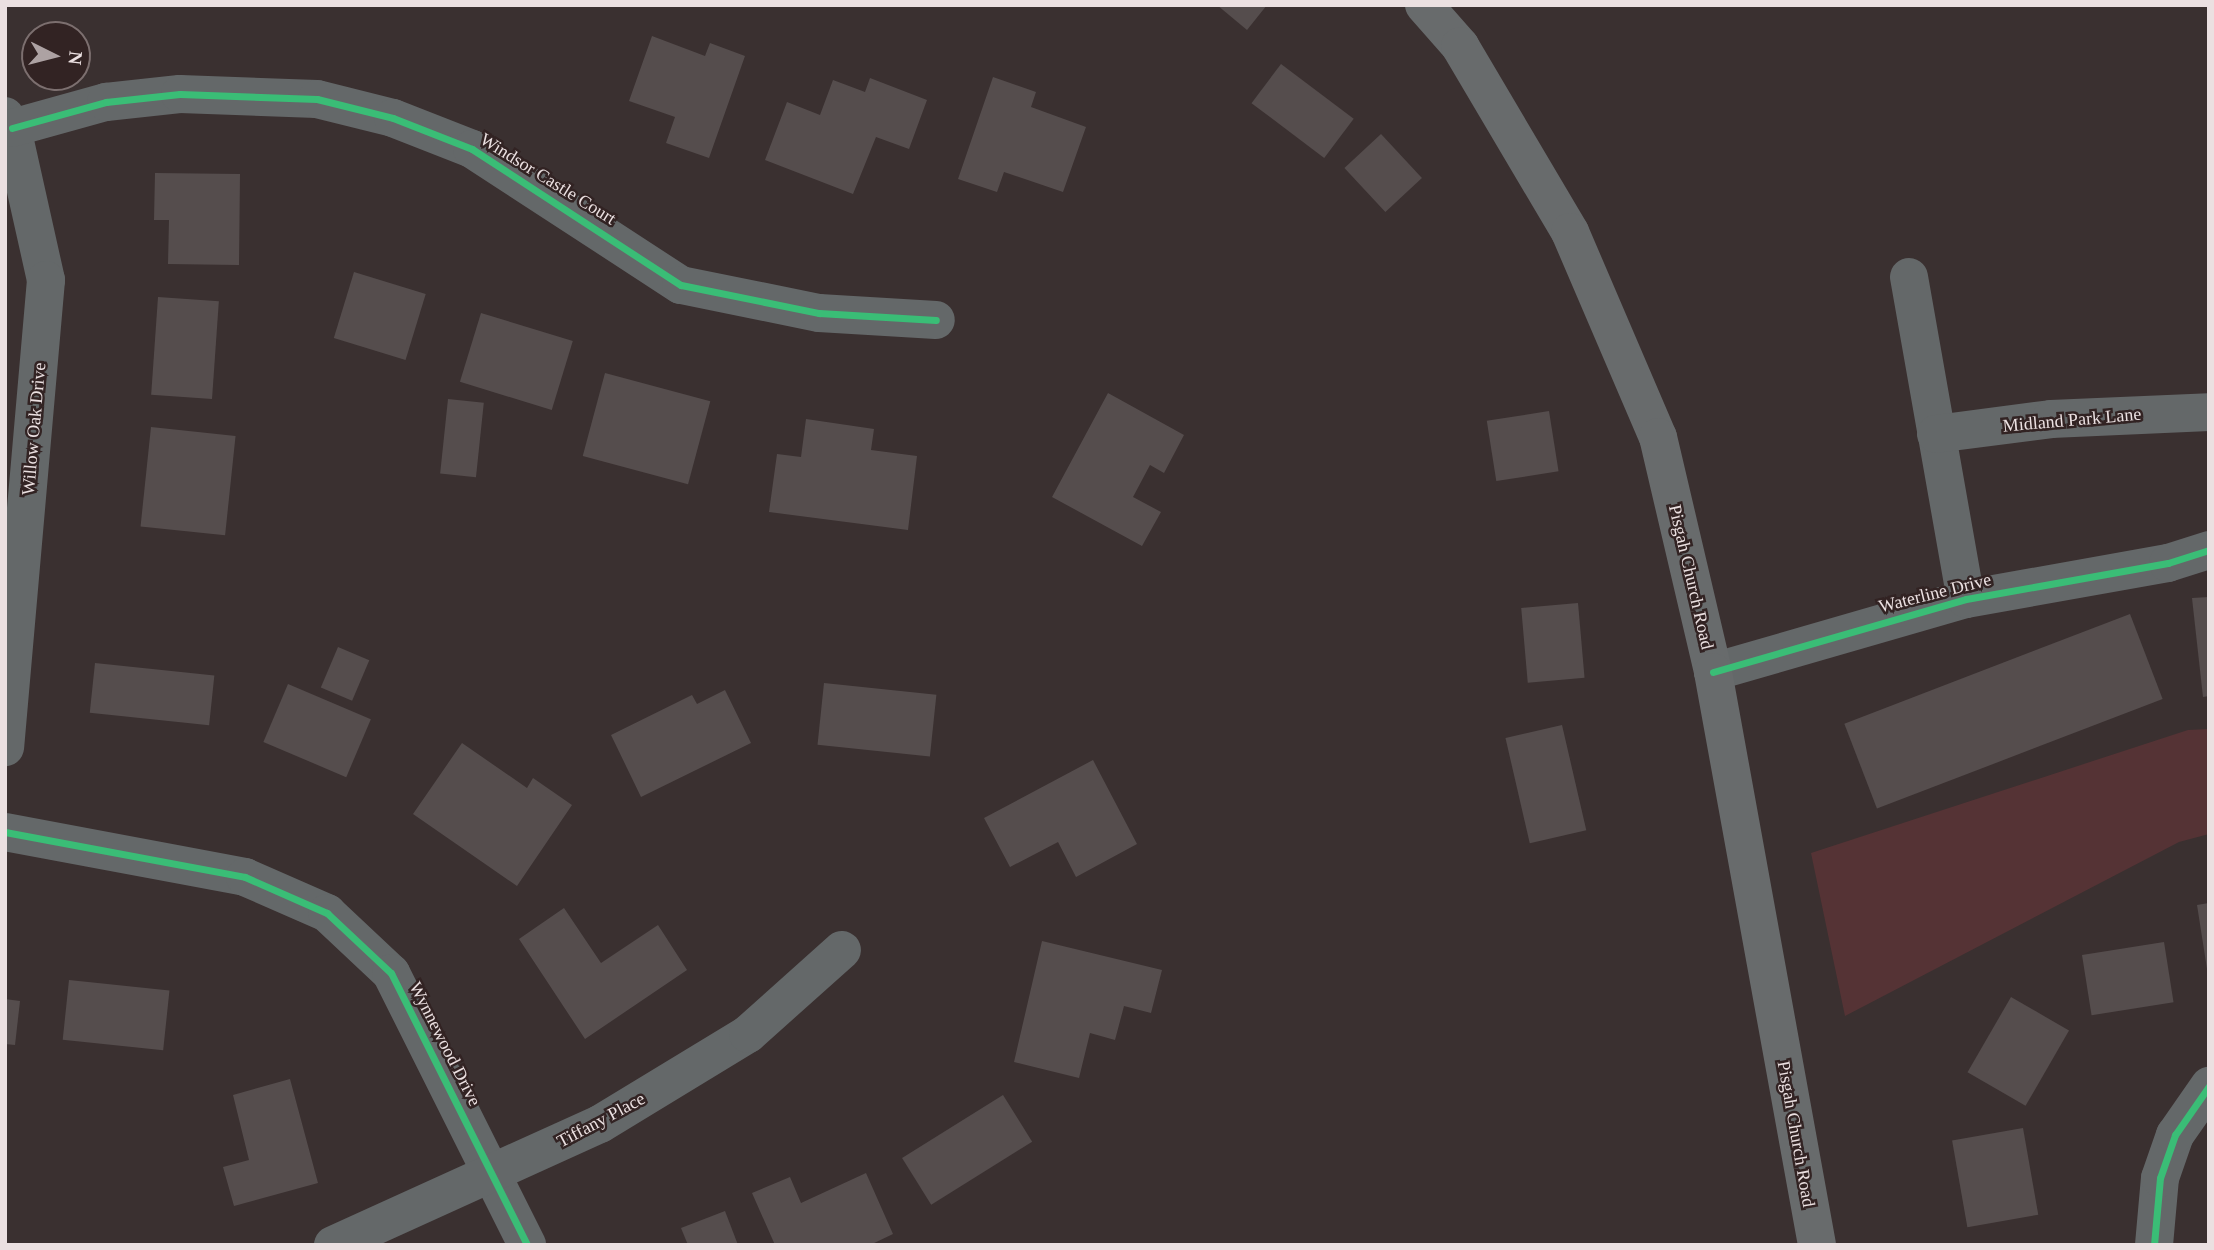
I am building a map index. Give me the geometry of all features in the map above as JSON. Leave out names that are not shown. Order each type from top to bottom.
[{"type":"main road","name":"Pisgah Church Road","points":[[1424,5],[1460,46],[1570,232],[1658,437],[1713,672],[1816,1245]]},
{"type":"street","name":"Windsor Castle Court","points":[[9,122],[106,102],[180,94],[317,99],[393,118],[472,149],[681,285],[819,313],[936,320]]},
{"type":"street","name":"Willow Oak Drive","points":[[5,747],[46,280],[9,122]]},
{"type":"street","points":[[1909,277],[1966,599]]},
{"type":"street","name":"Midland Park Lane","points":[[1936,434],[2051,419],[2209,412]]},
{"type":"street","name":"Waterline Drive","points":[[1713,672],[1966,599],[2168,563],[2209,550]]},
{"type":"street","name":"Wynnewood Drive","points":[[5,832],[244,877],[327,913],[391,973],[494,1173],[527,1245]]},
{"type":"street","name":"Tiffany Place","points":[[333,1245],[600,1124],[748,1034],[842,950]]},
{"type":"street","points":[[2154,1245],[2160,1178],[2175,1135],[2209,1086]]},
{"type":"shaded area","points":[[2209,729],[2209,834],[2179,842],[1845,1016],[1811,853],[2188,730]]},
{"type":"building","points":[[1217,5],[1267,5],[1247,30]]},
{"type":"building","points":[[652,36],[705,56],[710,43],[745,56],[709,158],[666,143],[675,117],[629,101]]},
{"type":"building","points":[[1281,64],[1354,119],[1324,158],[1252,103]]},
{"type":"building","points":[[993,77],[1036,92],[1031,107],[1086,127],[1063,192],[1004,172],[997,192],[958,179]]},
{"type":"building","points":[[870,78],[927,100],[909,149],[876,137],[853,194],[765,160],[787,102],[820,115],[833,80],[865,92]]},
{"type":"building","points":[[1381,134],[1422,178],[1385,212],[1344,168]]},
{"type":"building","points":[[155,173],[240,174],[239,265],[168,264],[169,220],[154,220]]},
{"type":"building","points":[[354,272],[426,294],[406,360],[334,338]]},
{"type":"building","points":[[158,297],[219,301],[212,399],[151,395]]},
{"type":"building","points":[[481,313],[573,341],[552,410],[460,382]]},
{"type":"building","points":[[605,373],[710,401],[688,484],[583,456]]},
{"type":"building","points":[[1108,393],[1184,435],[1164,473],[1150,465],[1133,497],[1161,512],[1142,546],[1052,497]]},
{"type":"building","points":[[448,399],[484,403],[476,477],[440,474]]},
{"type":"building","points":[[1549,411],[1559,471],[1496,481],[1487,421]]},
{"type":"building","points":[[806,419],[874,429],[871,450],[917,456],[908,530],[769,512],[777,454],[801,457]]},
{"type":"building","points":[[151,427],[236,436],[225,535],[141,526]]},
{"type":"building","points":[[2209,597],[2209,696],[2203,697],[2192,598]]},
{"type":"building","points":[[1578,603],[1585,678],[1528,683],[1521,608]]},
{"type":"building","points":[[2130,614],[2163,699],[1877,809],[1844,724]]},
{"type":"building","points":[[338,647],[369,660],[352,701],[321,688]]},
{"type":"building","points":[[95,663],[214,676],[209,725],[90,713]]},
{"type":"building","points":[[824,683],[936,695],[930,756],[818,745]]},
{"type":"building","points":[[288,684],[371,719],[346,777],[263,742]]},
{"type":"building","points":[[725,690],[751,743],[641,797],[611,735],[692,695],[697,704]]},
{"type":"building","points":[[1562,725],[1586,830],[1530,843],[1505,738]]},
{"type":"building","points":[[462,743],[527,788],[533,778],[572,805],[517,886],[413,814]]},
{"type":"building","points":[[1093,760],[1137,844],[1076,877],[1058,842],[1010,867],[984,818]]},
{"type":"building","points":[[2209,903],[2209,969],[2207,969],[2197,905]]},
{"type":"building","points":[[564,908],[601,963],[658,925],[687,970],[585,1039],[519,939]]},
{"type":"building","points":[[1042,941],[1162,970],[1151,1013],[1124,1006],[1115,1040],[1090,1033],[1079,1078],[1014,1062]]},
{"type":"building","points":[[2164,942],[2174,1002],[2092,1015],[2082,955]]},
{"type":"building","points":[[69,980],[169,991],[163,1050],[63,1040]]},
{"type":"building","points":[[2011,997],[2069,1030],[2026,1106],[1968,1072]]},
{"type":"building","points":[[5,999],[20,1001],[15,1045],[5,1044]]},
{"type":"building","points":[[290,1079],[318,1183],[234,1206],[223,1167],[249,1160],[233,1095]]},
{"type":"building","points":[[1003,1095],[1032,1142],[931,1205],[902,1158]]},
{"type":"building","points":[[2023,1128],[2038,1215],[1967,1227],[1952,1141]]},
{"type":"building","points":[[866,1173],[893,1234],[870,1245],[775,1245],[752,1193],[790,1177],[801,1203]]},
{"type":"building","points":[[725,1211],[738,1245],[688,1245],[681,1228]]},
{"type":"cycle path","points":[[12,128],[106,102],[180,94],[317,99],[393,118],[472,149],[681,285],[819,313],[936,320]]},
{"type":"cycle path","points":[[1713,672],[1966,599],[2168,563],[2209,550]]},
{"type":"cycle path","points":[[5,832],[245,877],[327,913],[391,973],[527,1245]]},
{"type":"cycle path","points":[[2154,1245],[2160,1178],[2175,1135],[2209,1086]]}]
